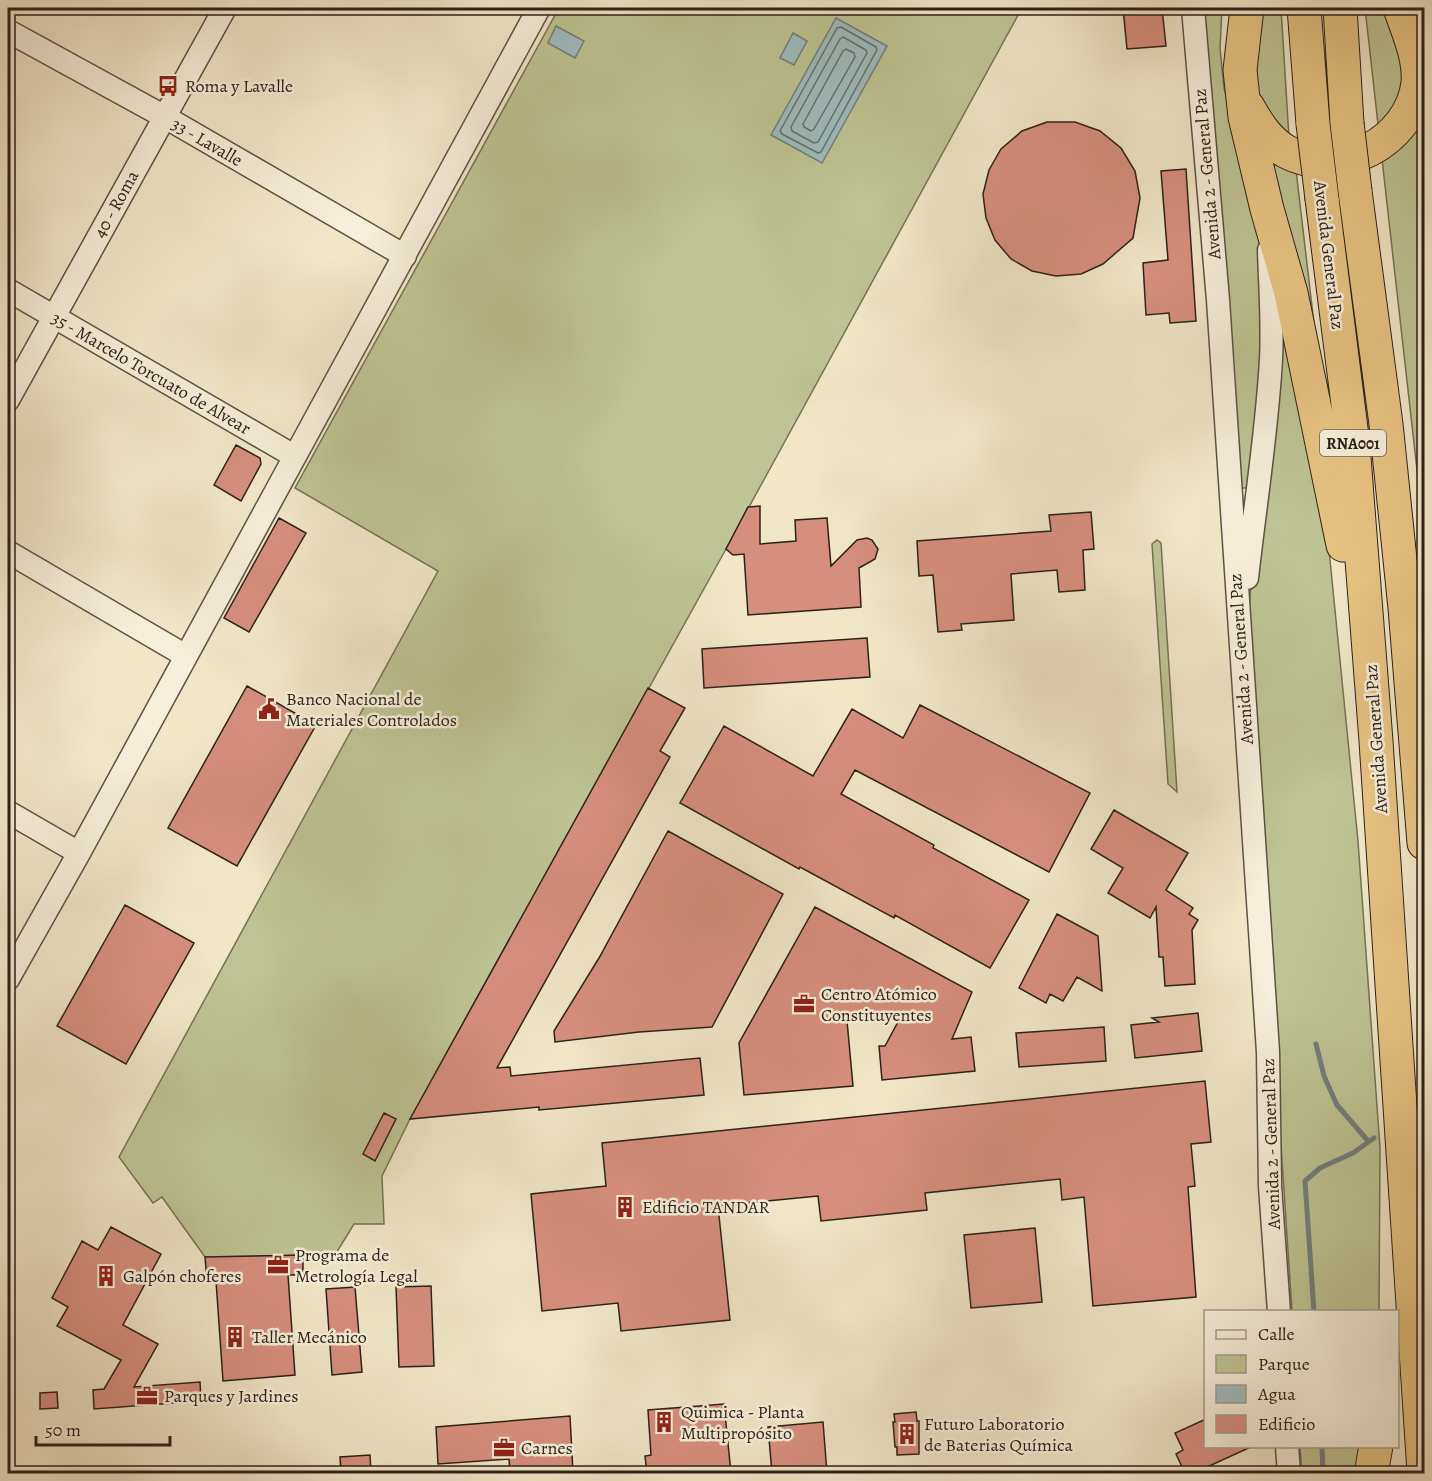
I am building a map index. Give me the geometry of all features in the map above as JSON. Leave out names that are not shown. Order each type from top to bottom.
[{"type":"highway","points":[[1231,8],[1241,60],[1247,127],[1293,305],[1372,688]]},
{"type":"highway","points":[[1241,60],[1247,8]]},
{"type":"highway","name":"Avenida General Paz","points":[[1304,8],[1313,124],[1353,444],[1372,688],[1425,1473]]},
{"type":"highway","name":"Avenida General Paz","points":[[1340,8],[1347,123],[1386,424],[1405,608],[1425,843]]},
{"type":"highway","points":[[1243,94],[1262,130],[1288,152],[1322,160],[1345,159],[1366,152],[1386,139],[1404,120],[1416,90],[1417,61],[1400,8]]},
{"type":"highway","points":[[1394,1310],[1407,1206]]},
{"type":"highway","points":[[1371,1473],[1376,1448]]},
{"type":"street","name":"40 - Roma","points":[[8,400],[225,8]]},
{"type":"street","name":"Avenida 2 - General Paz","points":[[1193,8],[1218,300],[1268,1052],[1270,1186],[1278,1310]]},
{"type":"street","points":[[8,979],[405,256],[530,11]]},
{"type":"street","name":"33 - Lavalle","points":[[8,31],[165,117],[405,256]]},
{"type":"street","points":[[1240,639],[1271,361],[1272,314],[1267,209]]},
{"type":"street","name":"35 - Marcelo Torcuato de Alvear","points":[[8,290],[294,456]]},
{"type":"street","points":[[8,552],[186,656]]},
{"type":"street","points":[[8,812],[79,853]]},
{"type":"street","points":[[1287,1448],[1289,1473]]},
{"type":"green space","points":[[559,8],[1022,8],[410,1119],[382,1176],[384,1224],[354,1224],[335,1255],[205,1257],[162,1197],[153,1203],[119,1157],[438,571],[295,488]]},
{"type":"green space","points":[[1203,8],[1222,8],[1220,48],[1224,88],[1261,235],[1263,287],[1258,411],[1250,488],[1240,488]]},
{"type":"green space","points":[[1258,8],[1281,8],[1289,138],[1264,116],[1250,66]]},
{"type":"green space","points":[[1365,8],[1390,8],[1407,86],[1379,133]]},
{"type":"green space","points":[[1424,99],[1424,532],[1382,159]]},
{"type":"green space","points":[[1270,153],[1296,170],[1321,383]]},
{"type":"green space","points":[[1286,313],[1326,520],[1358,841],[1380,1148],[1379,1310],[1292,1310],[1247,635],[1251,585]]},
{"type":"green space","points":[[1157,540],[1161,543],[1177,792],[1168,784],[1152,544]]},
{"type":"green space","points":[[1300,1448],[1359,1448],[1355,1473],[1302,1473]]},
{"type":"water","points":[[836,18],[887,46],[822,163],[771,135]]},
{"type":"water","points":[[556,26],[584,41],[575,58],[548,43]]},
{"type":"water","points":[[793,33],[807,41],[794,65],[780,58]]},
{"type":"building","points":[[1123,8],[1162,8],[1166,46],[1127,49]]},
{"type":"building","points":[[1047,122],[1075,122],[1100,131],[1121,148],[1135,171],[1140,198],[1133,238],[1103,264],[1081,274],[1056,276],[1032,271],[1011,259],[995,240],[986,218],[983,194],[989,170],[1001,149],[1022,131]]},
{"type":"building","points":[[1186,169],[1196,321],[1170,323],[1169,313],[1146,315],[1143,263],[1168,260],[1161,171]]},
{"type":"building","points":[[236,445],[260,458],[261,464],[241,501],[214,485]]},
{"type":"building","points":[[760,506],[760,544],[796,541],[795,520],[827,518],[831,566],[857,540],[867,538],[872,540],[878,549],[875,559],[859,568],[861,607],[748,615],[744,554],[733,555],[726,549],[748,507]]},
{"type":"building","points":[[1091,512],[1094,549],[1083,550],[1085,590],[1059,592],[1057,570],[1011,574],[1014,620],[961,624],[962,630],[938,632],[933,575],[919,576],[917,541],[1051,531],[1049,515]]},
{"type":"building","points":[[279,518],[306,533],[249,632],[224,618]]},
{"type":"building","points":[[867,638],[870,677],[704,688],[702,649]]},
{"type":"building","points":[[247,686],[316,725],[237,866],[168,828]]},
{"type":"building","points":[[648,688],[685,708],[660,751],[670,757],[497,1068],[510,1067],[511,1076],[700,1058],[704,1095],[410,1119]]},
{"type":"building","points":[[920,705],[1090,793],[1049,872],[855,770],[841,794],[934,845],[933,848],[1029,900],[990,968],[895,915],[894,918],[800,867],[799,869],[680,803],[724,726],[813,776],[852,709],[903,738]]},
{"type":"building","points":[[1114,810],[1188,853],[1166,890],[1193,908],[1189,914],[1198,920],[1192,930],[1195,984],[1165,986],[1163,957],[1159,957],[1156,907],[1150,918],[1108,893],[1123,868],[1091,849]]},
{"type":"building","points":[[668,831],[783,894],[712,1027],[639,1032],[555,1042],[554,1031],[599,958]]},
{"type":"building","points":[[125,905],[194,943],[126,1064],[57,1026]]},
{"type":"building","points":[[815,907],[972,992],[952,1039],[971,1037],[975,1071],[882,1080],[879,1046],[885,1046],[900,1018],[847,1021],[853,1086],[744,1095],[739,1043]]},
{"type":"building","points":[[1057,914],[1098,936],[1102,991],[1077,977],[1063,1001],[1050,994],[1046,1003],[1019,988]]},
{"type":"building","points":[[1198,1013],[1202,1051],[1135,1058],[1131,1025],[1159,1022],[1152,1018]]},
{"type":"building","points":[[1104,1027],[1106,1061],[1019,1067],[1016,1033]]},
{"type":"building","name":"Edificio TANDAR","points":[[1205,1081],[1211,1142],[1191,1144],[1195,1186],[1188,1187],[1196,1297],[1093,1306],[1084,1197],[1062,1200],[1060,1179],[925,1193],[927,1210],[821,1221],[818,1196],[718,1206],[730,1320],[621,1331],[618,1303],[542,1311],[531,1194],[606,1186],[602,1143]]},
{"type":"building","points":[[384,1113],[396,1119],[375,1161],[363,1154]]},
{"type":"building","name":"Galpón choferes","points":[[111,1227],[161,1254],[123,1325],[158,1344],[134,1387],[200,1382],[201,1401],[94,1409],[93,1390],[104,1389],[121,1360],[57,1326],[68,1307],[52,1298],[82,1241],[98,1250]]},
{"type":"building","points":[[1035,1228],[1042,1302],[971,1308],[964,1235]]},
{"type":"building","points":[[303,1255],[303,1275],[288,1275],[295,1375],[223,1381],[216,1281],[207,1281],[205,1257]]},
{"type":"building","points":[[431,1286],[434,1366],[399,1367],[396,1287]]},
{"type":"building","points":[[355,1287],[362,1372],[332,1375],[326,1289]]},
{"type":"building","points":[[57,1392],[58,1408],[40,1409],[40,1393]]},
{"type":"building","points":[[724,1404],[731,1473],[647,1473],[645,1456],[651,1455],[648,1410]]},
{"type":"building","name":"Futuro Laboratorio de Baterias Química","points":[[916,1412],[917,1421],[919,1421],[919,1454],[897,1455],[894,1414]]},
{"type":"building","name":"Carnes","points":[[570,1416],[573,1473],[510,1473],[509,1459],[438,1464],[436,1427]]},
{"type":"building","points":[[1204,1420],[1204,1448],[1249,1448],[1194,1473],[1185,1473],[1176,1454],[1183,1450],[1175,1433]]},
{"type":"building","points":[[823,1422],[827,1473],[772,1473],[768,1427]]},
{"type":"building","points":[[370,1455],[371,1473],[341,1473],[340,1457]]},
{"type":"waterway","points":[[1316,1044],[1324,1076],[1337,1105],[1368,1141]]},
{"type":"waterway","points":[[1314,1310],[1305,1181],[1320,1168],[1353,1153],[1374,1138]]},
{"type":"waterway","points":[[1322,1448],[1323,1474]]},
{"type":"place","name":"Roma y Lavalle","points":[[168,86]]},
{"type":"place","name":"Banco Nacional de Materiales Controlados","points":[[269,709]]},
{"type":"place","name":"Centro Atómico Constituyentes","points":[[804,1004]]},
{"type":"place","name":"Edificio TANDAR","points":[[625,1207]]},
{"type":"place","name":"Programa de Metrología Legal","points":[[278,1265]]},
{"type":"place","name":"Galpón choferes","points":[[106,1276]]},
{"type":"place","name":"Taller Mecánico","points":[[235,1337]]},
{"type":"place","name":"Parques y Jardines","points":[[147,1396]]},
{"type":"place","name":"Quimica - Planta Multipropósito","points":[[664,1422]]},
{"type":"place","name":"Futuro Laboratorio de Baterias Química","points":[[907,1434]]},
{"type":"place","name":"Carnes","points":[[504,1448]]}]
